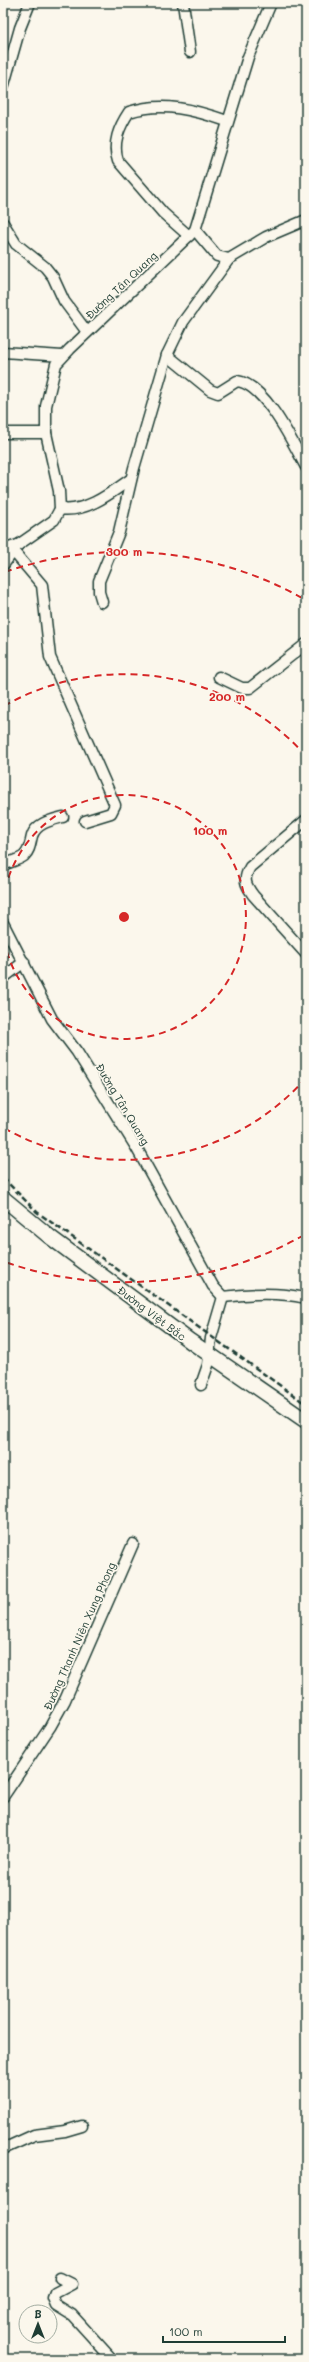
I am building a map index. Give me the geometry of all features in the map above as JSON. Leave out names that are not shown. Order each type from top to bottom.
[{"type":"main road","name":"Đường Việt Bắc","points":[[3,1198],[50,1237],[210,1354],[306,1421]]},
{"type":"street","points":[[3,88],[20,28],[30,3]]},
{"type":"street","points":[[183,3],[190,52]]},
{"type":"street","points":[[192,233],[248,57],[270,3]]},
{"type":"street","points":[[227,121],[184,108],[159,106],[129,112],[119,130],[115,152],[118,161],[163,213],[192,233],[217,256],[229,259]]},
{"type":"street","points":[[102,602],[99,592],[100,581],[119,532],[131,479],[167,354],[182,322],[229,259],[266,237],[306,220]]},
{"type":"street","points":[[3,223],[16,244],[45,267],[53,277],[64,301],[87,332]]},
{"type":"street","name":"Đường Tân Quang","points":[[60,509],[59,492],[46,433],[46,406],[56,364],[62,356],[192,233]]},
{"type":"street","points":[[3,352],[62,356]]},
{"type":"street","points":[[167,354],[214,392],[218,393],[237,381],[242,381],[250,387],[268,404],[285,426],[306,468]]},
{"type":"street","points":[[3,433],[46,433]]},
{"type":"street","points":[[3,565],[16,548],[54,520],[60,509],[79,509],[96,501],[131,479]]},
{"type":"street","points":[[3,550],[16,548]]},
{"type":"street","points":[[16,548],[42,585],[50,657],[115,805],[111,813],[85,821]]},
{"type":"street","points":[[219,677],[242,688],[250,688],[306,644]]},
{"type":"street","points":[[3,865],[23,857],[31,846],[32,835],[37,827],[48,821],[64,817]]},
{"type":"street","points":[[306,820],[250,867],[245,877],[245,885],[252,895],[306,954]]},
{"type":"street","name":"Đường Tân Quang","points":[[3,923],[52,1019],[73,1046],[136,1147],[213,1286],[223,1296]]},
{"type":"street","points":[[3,978],[24,962]]},
{"type":"street","points":[[200,1385],[210,1354],[211,1338],[223,1296],[249,1293],[291,1294],[306,1298]]},
{"type":"street","name":"Đường Thanh Niên Xung Phong","points":[[3,1797],[50,1727],[65,1700],[134,1544]]},
{"type":"street","points":[[3,2149],[34,2135],[65,2131],[82,2126]]},
{"type":"street","points":[[60,2278],[70,2282],[71,2285],[55,2293],[53,2298],[54,2302],[72,2315],[112,2359]]},
{"type":"railway","points":[[3,1178],[37,1212],[306,1404]]}]
